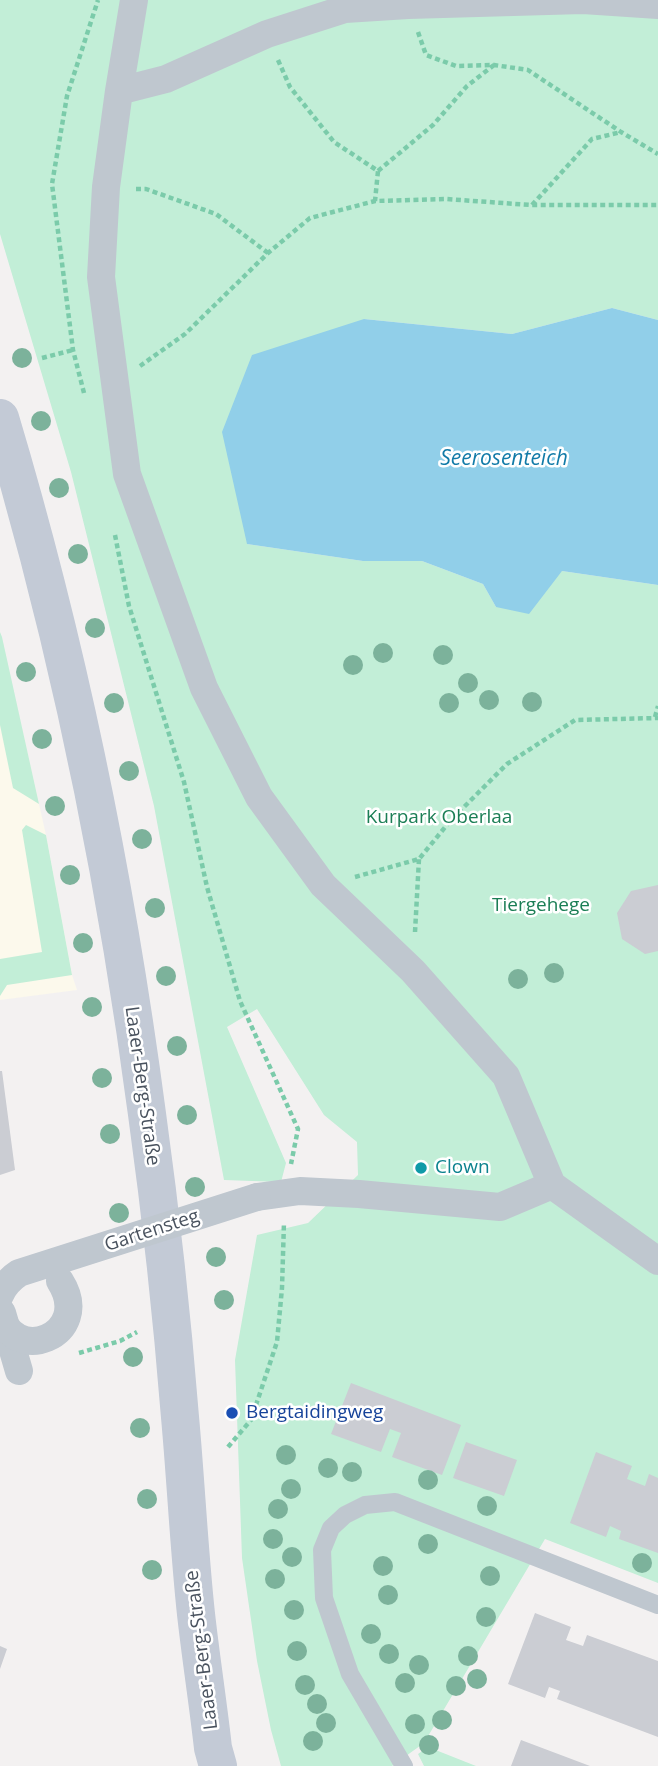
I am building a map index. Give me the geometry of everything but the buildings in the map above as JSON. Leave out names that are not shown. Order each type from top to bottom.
[{"type":"main road","name":"Laaer-Berg-Straße","points":[[0,418],[56,624],[121,938],[148,1115],[180,1414],[195,1612],[218,1766]]},
{"type":"street","points":[[134,0],[106,187],[100,277],[127,474],[204,688],[259,797],[323,885],[413,971],[506,1076],[552,1185],[658,1261]]},
{"type":"street","points":[[119,91],[166,79],[267,34],[345,9],[583,0],[658,5]]},
{"type":"street","name":"Gartensteg","points":[[0,1295],[3,1287],[19,1273],[257,1197],[300,1191],[499,1207],[552,1185]]},
{"type":"street","points":[[0,1310],[5,1326],[10,1333],[27,1340],[46,1339],[63,1327],[68,1317],[69,1306],[65,1288],[61,1281],[48,1273],[32,1271],[15,1274],[4,1287],[2,1316],[19,1371]]},
{"type":"lane","points":[[404,1766],[350,1674],[324,1598],[322,1549],[331,1528],[345,1516],[365,1505],[395,1502],[658,1605]]},
{"type":"path","points":[[85,398],[73,350],[52,184],[67,96],[98,0]]},
{"type":"path","points":[[408,5],[426,55],[456,66],[494,65],[528,70],[658,155]]},
{"type":"path","points":[[267,34],[290,87],[334,142],[378,171]]},
{"type":"path","points":[[375,201],[378,171],[432,125],[467,86],[494,65]]},
{"type":"path","points":[[531,205],[592,139],[621,132]]},
{"type":"path","points":[[106,187],[146,189],[215,214],[268,253]]},
{"type":"path","points":[[114,385],[185,334],[268,253],[310,218],[375,201],[446,199],[531,205],[658,205]]},
{"type":"path","points":[[42,358],[73,350]]},
{"type":"path","points":[[113,526],[129,606],[184,782],[207,887],[240,1001],[298,1129],[285,1193],[277,1342],[251,1419],[228,1447]]},
{"type":"path","points":[[323,885],[419,859],[451,820],[507,764],[575,720],[656,718],[658,706]]},
{"type":"path","points":[[413,971],[419,859]]},
{"type":"shaded area","points":[[0,632],[46,835],[77,990],[0,1000]]},
{"type":"green space","name":"Kurpark Oberlaa","points":[[0,0],[658,0],[658,320],[612,308],[512,334],[364,319],[247,544],[363,561],[422,561],[483,584],[496,607],[562,571],[658,585],[658,1583],[545,1539],[424,1743],[392,1766],[281,1766],[271,1730],[257,1661],[242,1558],[235,1360],[257,1235],[308,1223],[358,1175],[357,1142],[324,1115],[257,1009],[227,1027],[286,1163],[281,1182],[224,1180],[154,806],[71,472],[0,234]]},
{"type":"green space","points":[[0,632],[39,804],[13,788],[0,725]]},
{"type":"green space","points":[[26,825],[46,835],[72,975],[7,985],[0,996],[0,959],[42,952],[22,830]]},
{"type":"green space","points":[[428,1747],[476,1766],[424,1766],[418,1754]]},
{"type":"water","name":"Seerosenteich","points":[[612,308],[658,320],[658,585],[562,571],[529,614],[496,607],[483,584],[422,561],[363,561],[247,544],[222,432],[252,355],[364,319],[512,334]]},
{"type":"place","name":"Clown","points":[[421,1168]]},
{"type":"place","name":"Bergtaidingweg","points":[[232,1413]]},
{"type":"park label","name":"Tiergehege","points":[[541,906]]}]
